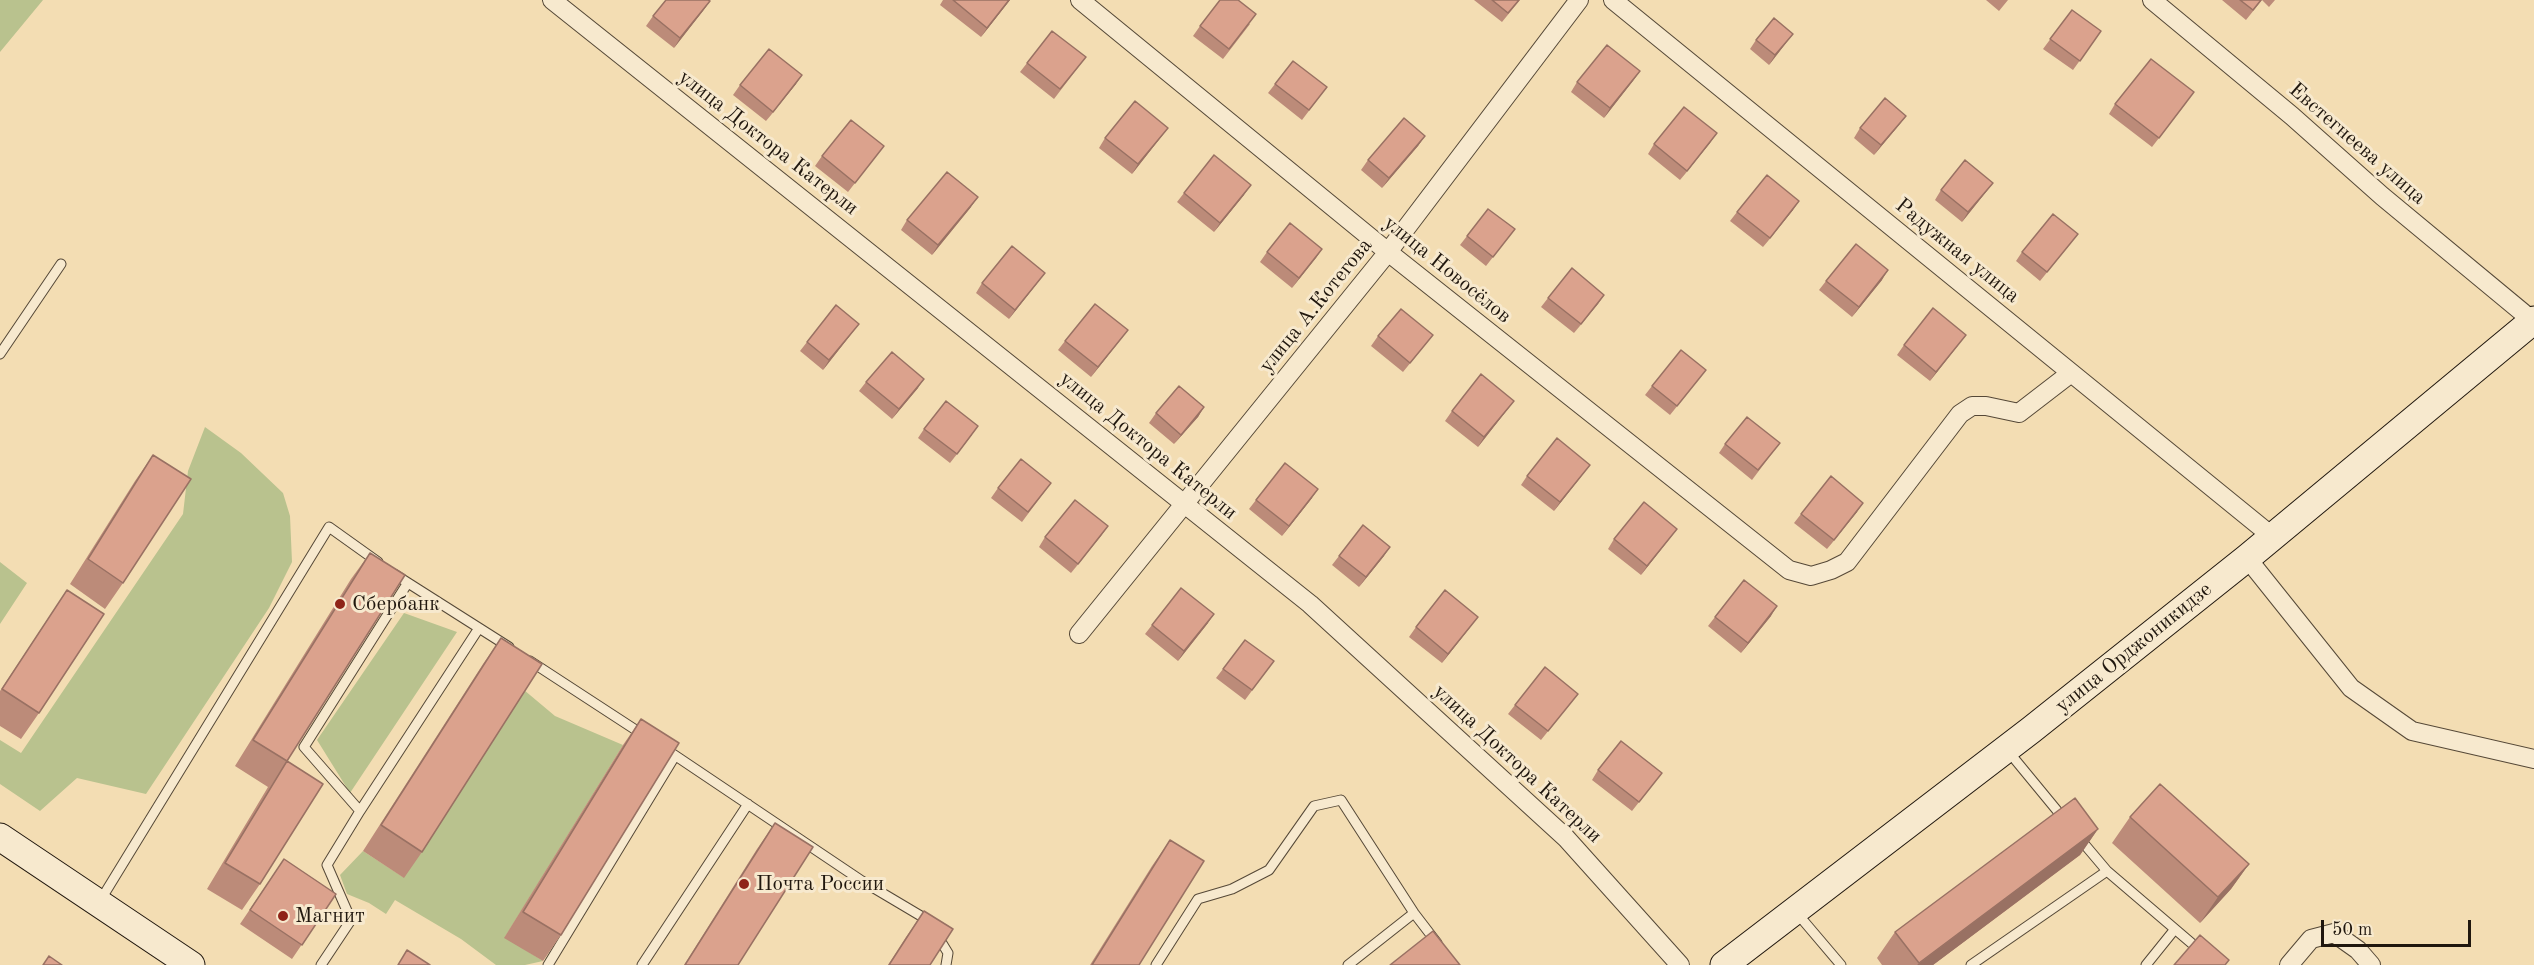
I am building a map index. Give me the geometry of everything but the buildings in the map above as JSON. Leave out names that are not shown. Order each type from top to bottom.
[{"type":"main road","name":"улица Орджоникидзе","points":[[1724,965],[2006,749],[2247,558],[2534,321]]},
{"type":"main road","points":[[0,837],[191,965]]},
{"type":"street","name":"улица Доктора Катерли","points":[[552,0],[1310,604],[1566,838],[1680,965]]},
{"type":"street","name":"улица Новосёлов","points":[[1080,0],[1388,252],[1789,570],[1811,576],[1847,562],[1960,414],[1972,406],[2019,413],[2071,373]]},
{"type":"street","name":"улица А.Котегова","points":[[1079,634],[1388,252],[1579,0]]},
{"type":"street","name":"Радужная улица","points":[[1613,0],[2273,537]]},
{"type":"street","name":"Евстегнеева улица","points":[[2152,0],[2292,116],[2382,196],[2534,321]]},
{"type":"street","points":[[2247,558],[2351,688],[2386,713],[2412,731],[2534,759]]},
{"type":"street","points":[[2289,965],[2311,939],[2334,933],[2358,950],[2371,965]]},
{"type":"lane","points":[[0,354],[61,264]]},
{"type":"lane","points":[[99,903],[329,527],[407,584],[479,628],[862,881],[926,919],[948,953],[946,965]]},
{"type":"lane","points":[[360,811],[304,747],[407,584]]},
{"type":"lane","points":[[321,965],[351,920],[327,865],[479,628]]},
{"type":"lane","points":[[2006,749],[2107,871],[2217,965]]},
{"type":"lane","points":[[548,965],[675,756]]},
{"type":"lane","points":[[1156,965],[1198,899],[1232,889],[1269,870],[1314,806],[1341,800],[1414,913],[1441,948]]},
{"type":"lane","points":[[642,965],[748,804]]},
{"type":"lane","points":[[1971,965],[2107,871]]},
{"type":"lane","points":[[1795,911],[1841,965]]},
{"type":"lane","points":[[1348,965],[1414,913]]},
{"type":"lane","points":[[2146,965],[2175,929]]},
{"type":"green space","points":[[0,0],[43,0],[0,52]]},
{"type":"green space","points":[[205,427],[241,453],[283,493],[290,516],[292,562],[269,608],[146,794],[77,778],[40,811],[0,784],[0,740],[21,753],[183,514],[188,471]]},
{"type":"green space","points":[[0,562],[27,583],[0,624]]},
{"type":"green space","points":[[404,613],[457,632],[350,793],[317,740]]},
{"type":"green space","points":[[524,690],[555,716],[623,745],[505,937],[543,961],[525,965],[496,965],[461,939],[395,900],[386,914],[369,903],[347,894],[340,875],[363,851],[403,877]]},
{"type":"place","name":"Сбербанк","points":[[340,604]]},
{"type":"place","name":"Почта России","points":[[744,884]]},
{"type":"place","name":"Магнит","points":[[283,916]]}]
